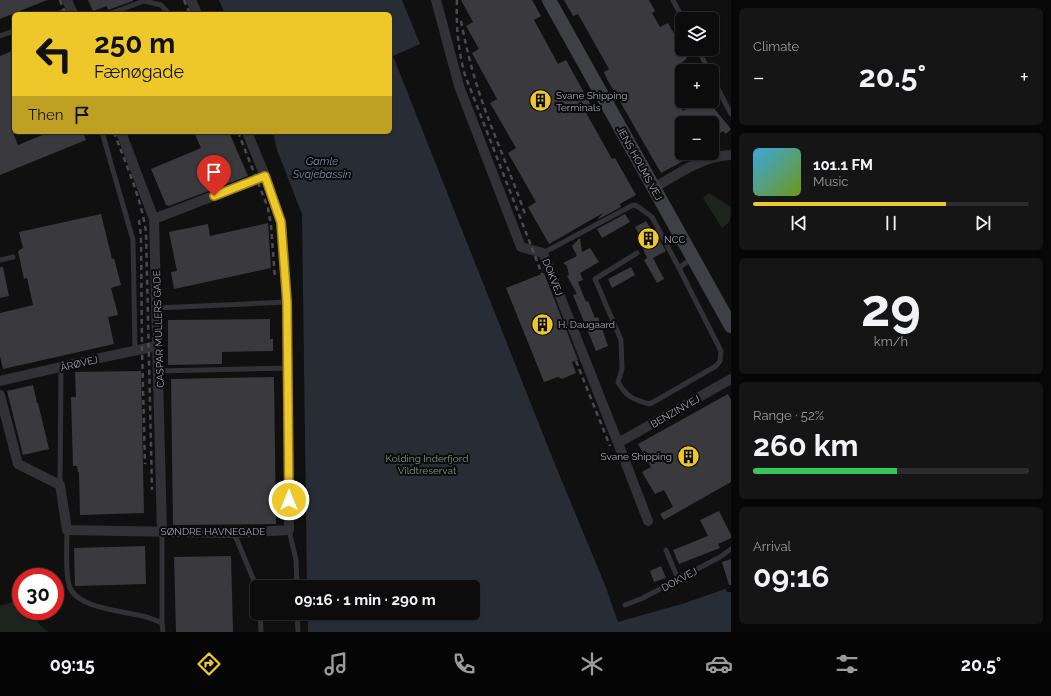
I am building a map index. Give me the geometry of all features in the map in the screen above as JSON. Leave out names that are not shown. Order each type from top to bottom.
[{"type":"main road","name":"JENS HOLMS VEJ","points":[[549,0],[731,326]]},
{"type":"street","points":[[191,0],[196,12]]},
{"type":"street","name":"DOKVEJ","points":[[436,0],[459,86],[521,247],[543,253],[648,521]]},
{"type":"street","name":"CASPAR MÜLLERS GADE","points":[[122,134],[154,219],[162,532]]},
{"type":"street","points":[[248,134],[265,176],[281,222],[287,302],[289,530]]},
{"type":"street","points":[[654,188],[687,169],[707,160],[723,155],[731,155]]},
{"type":"street","points":[[154,219],[265,176]]},
{"type":"street","name":"ÅRØVEJ","points":[[0,381],[158,346]]},
{"type":"street","name":"BENZINVEJ","points":[[618,443],[731,379]]},
{"type":"street","points":[[0,395],[18,464],[60,485],[68,530]]},
{"type":"street","name":"SØNDRE HAVNEGADE","points":[[68,530],[234,533],[289,530]]},
{"type":"lane","points":[[673,0],[679,12]]},
{"type":"lane","points":[[114,12],[144,1],[161,5],[167,12]]},
{"type":"lane","points":[[60,12],[70,7]]},
{"type":"lane","points":[[0,36],[12,32]]},
{"type":"lane","points":[[719,91],[731,114]]},
{"type":"lane","points":[[103,134],[133,240],[135,350]]},
{"type":"lane","points":[[543,253],[633,205],[637,206],[652,217],[722,351],[720,360],[716,366],[650,404],[639,402],[624,393],[618,382],[622,369],[621,340],[594,279],[637,253]]},
{"type":"lane","points":[[0,260],[13,257]]},
{"type":"lane","points":[[679,268],[693,258]]},
{"type":"lane","points":[[157,308],[287,302]]},
{"type":"lane","points":[[60,485],[61,367]]},
{"type":"lane","points":[[159,371],[288,368]]},
{"type":"lane","points":[[68,530],[67,562],[69,586],[77,598],[89,604],[144,616],[162,624]]},
{"type":"lane","points":[[289,530],[296,560],[297,580]]},
{"type":"lane","points":[[162,532],[163,632]]},
{"type":"lane","points":[[234,533],[254,580]]},
{"type":"lane","name":"DOKVEJ","points":[[625,605],[643,598],[720,557],[731,549]]},
{"type":"lane","points":[[666,550],[678,579]]},
{"type":"lane","points":[[260,620],[261,632]]},
{"type":"lane","points":[[297,620],[298,632]]},
{"type":"shaded area","points":[[709,193],[731,207],[730,219],[722,228],[703,198]]},
{"type":"shaded area","points":[[12,602],[12,620],[36,620],[49,632],[0,632],[0,606]]},
{"type":"water","name":"Kolding Inderfjord Vildtreservat","points":[[219,0],[402,0],[420,44],[393,56],[554,462],[605,585],[618,622],[685,603],[725,589],[727,592],[731,592],[731,632],[308,632],[308,620],[480,620],[480,580],[307,580],[302,214],[277,150],[273,134],[392,134],[392,12],[224,12]]},
{"type":"building","points":[[0,0],[47,0],[17,12],[12,12],[12,14],[0,19]]},
{"type":"building","points":[[88,0],[133,1],[108,10],[107,6],[93,11]]},
{"type":"building","name":"Svane Shipping Terminals","points":[[461,0],[532,0],[541,16],[534,20],[558,64],[566,60],[592,107],[585,111],[612,159],[615,158],[636,195],[620,204],[621,207],[597,220],[603,213],[549,244],[528,207],[536,202],[508,153],[516,148],[490,103],[497,99],[472,53],[479,49],[466,26],[473,22]]},
{"type":"building","points":[[564,0],[649,0],[655,11],[652,13],[660,27],[668,23],[675,35],[675,56],[685,56],[687,58],[680,64],[675,64],[675,108],[681,108],[683,111],[689,108],[714,108],[731,129],[726,134],[723,131],[719,134],[719,116],[675,116],[675,160],[685,160],[661,173],[607,79],[604,72],[609,69],[578,14],[573,16]]},
{"type":"building","points":[[12,51],[12,134],[14,134],[18,145],[45,134],[84,134],[86,140],[0,175],[0,56]]},
{"type":"building","points":[[195,134],[230,134],[248,176],[169,206],[166,205],[151,169],[201,148]]},
{"type":"building","points":[[101,214],[112,259],[114,258],[121,285],[111,288],[118,315],[108,317],[114,344],[3,369],[0,356],[0,313],[33,305],[27,278],[24,279],[18,251],[23,248],[19,232]]},
{"type":"building","points":[[625,214],[630,222],[602,238],[597,229]]},
{"type":"building","name":"NCC","points":[[646,221],[657,240],[659,239],[666,251],[653,258],[664,279],[657,283],[644,260],[647,258],[642,247],[644,243],[635,227]]},
{"type":"building","points":[[268,223],[271,268],[174,289],[171,272],[177,271],[169,232],[208,224],[210,236]]},
{"type":"building","points":[[580,238],[582,252],[590,248],[599,262],[580,273],[583,280],[578,282],[586,302],[588,301],[595,318],[598,317],[608,346],[596,351],[573,295],[577,294],[567,276],[569,275],[567,266],[563,263],[577,256],[572,246]]},
{"type":"building","points":[[0,267],[3,267],[9,296],[0,298]]},
{"type":"building","points":[[631,267],[635,275],[612,288],[608,279]]},
{"type":"building","name":"H. Daugaard","points":[[544,273],[578,360],[572,362],[576,373],[562,379],[558,377],[544,382],[506,288]]},
{"type":"building","points":[[270,319],[270,339],[273,339],[273,351],[222,352],[222,364],[168,365],[168,320]]},
{"type":"building","points":[[141,371],[144,513],[80,515],[79,472],[77,466],[73,466],[71,397],[76,397],[75,372]]},
{"type":"building","points":[[274,377],[276,524],[173,525],[171,379]]},
{"type":"building","points":[[33,385],[49,449],[23,455],[7,391]]},
{"type":"building","name":"Svane Shipping","points":[[728,394],[731,400],[731,482],[664,520],[660,514],[673,507],[664,490],[655,494],[642,472],[651,467],[638,444]]},
{"type":"building","points":[[719,511],[731,535],[731,538],[718,544],[720,548],[679,564],[673,550],[708,536],[700,520]]},
{"type":"building","points":[[145,546],[146,584],[75,586],[74,548]]},
{"type":"building","points":[[231,556],[233,632],[176,632],[174,557]]},
{"type":"building","points":[[731,559],[731,585],[729,585],[722,562]]},
{"type":"building","points":[[661,566],[666,578],[654,582],[650,571]]},
{"type":"railway","points":[[60,0],[64,12]]},
{"type":"railway","points":[[184,0],[189,12]]},
{"type":"railway","points":[[457,0],[458,38],[465,75],[542,274]]},
{"type":"railway","points":[[461,21],[470,62],[482,102],[525,214]]},
{"type":"railway","points":[[115,134],[141,206],[146,232],[152,490]]},
{"type":"railway","points":[[239,134],[268,208],[271,225],[275,279]]},
{"type":"railway","points":[[139,220],[141,237],[145,464]]},
{"type":"railway","points":[[576,361],[610,446]]},
{"type":"place","name":"Svane Shipping Terminals","points":[[541,101]]},
{"type":"place","name":"NCC","points":[[649,239]]},
{"type":"place","name":"H. Daugaard","points":[[543,324]]},
{"type":"place","name":"Svane Shipping","points":[[688,456]]},
{"type":"route","points":[[214,196],[265,176],[281,222],[287,302],[289,500]]},
{"type":"water label","name":"Gamle Svajebassin","points":[[322,167]]}]
